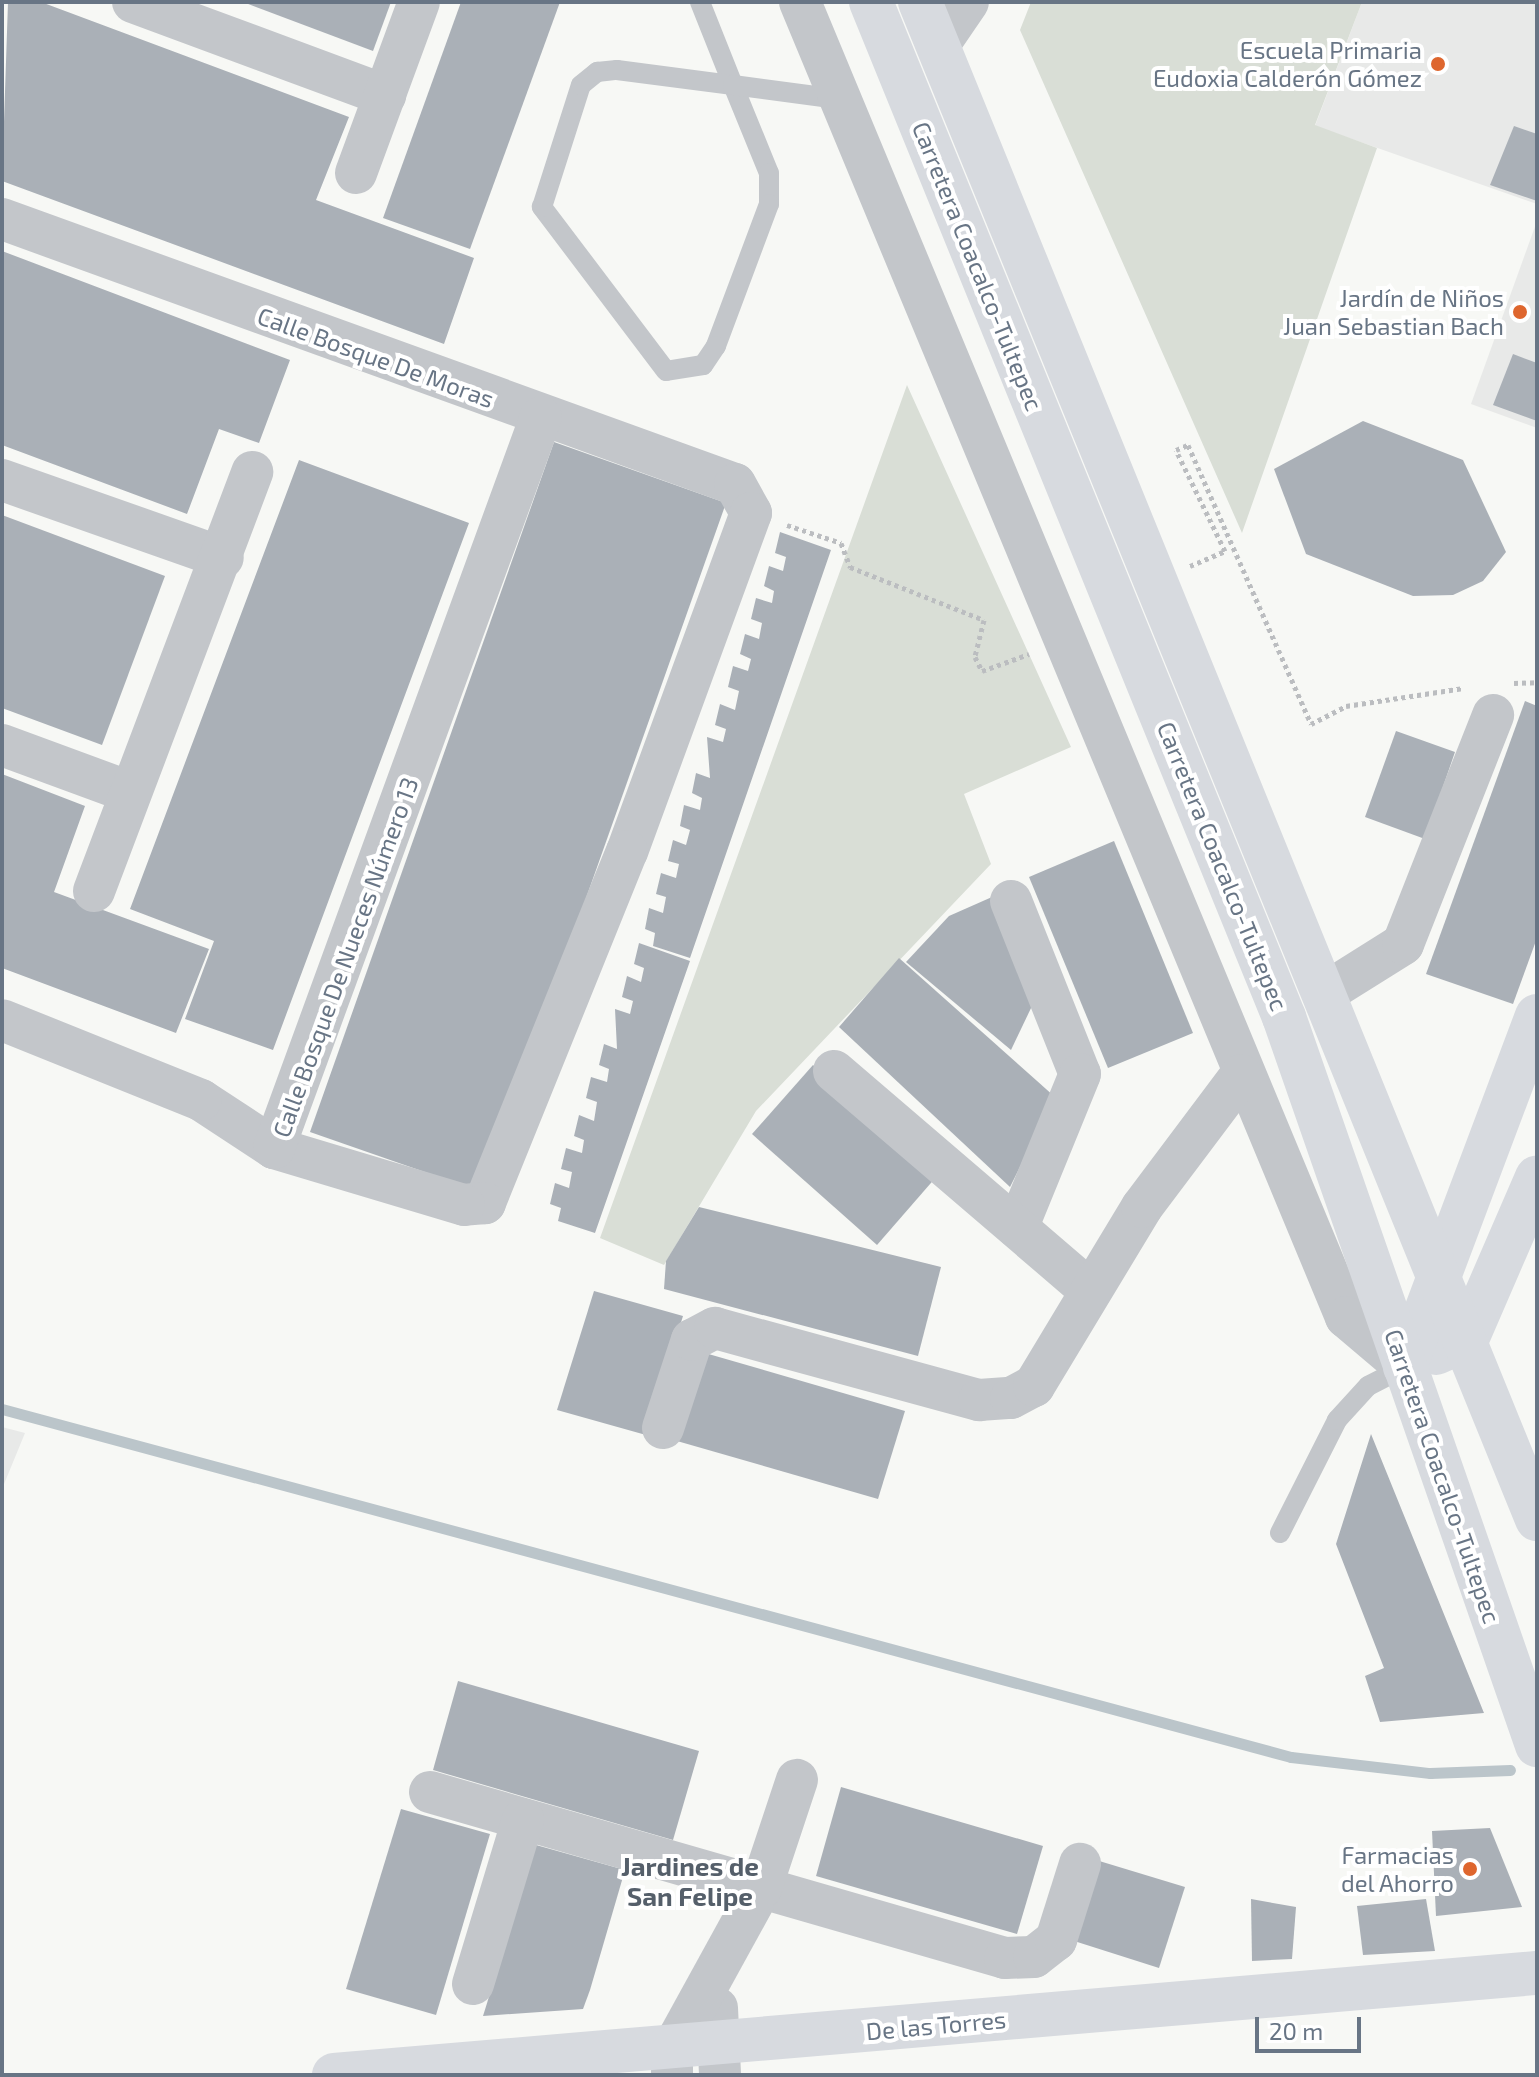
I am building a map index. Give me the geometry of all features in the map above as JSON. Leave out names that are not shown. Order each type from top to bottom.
[{"type":"main road","name":"Carretera Coacalco-Tultepec","points":[[871,2],[1284,1017],[1537,1745]]},
{"type":"main road","name":"Carretera Coacalco-Tultepec","points":[[920,2],[1467,1339],[1537,1519]]},
{"type":"main road","points":[[1405,1367],[1537,1016]]},
{"type":"main road","points":[[1405,1367],[1467,1339],[1537,1177]]},
{"type":"main road","name":"De las Torres","points":[[334,2075],[718,2060],[1537,1973]]},
{"type":"street","points":[[133,2],[385,95]]},
{"type":"street","points":[[356,173],[419,2]]},
{"type":"street","points":[[800,2],[1241,1075],[1346,1317],[1405,1367]]},
{"type":"street","points":[[938,46],[968,2]]},
{"type":"street","name":"Calle Bosque De Moras","points":[[2,219],[541,417],[735,484],[749,506]]},
{"type":"street","name":"Calle Bosque De Nueces Número 13","points":[[274,1148],[541,417]]},
{"type":"street","points":[[94,891],[223,558],[252,472]]},
{"type":"street","points":[[2,480],[223,558]]},
{"type":"street","points":[[2,1020],[201,1100],[274,1148],[464,1205],[485,1203],[627,851],[749,506]]},
{"type":"street","points":[[1325,993],[1403,944],[1490,695]]},
{"type":"street","points":[[2,745],[130,792]]},
{"type":"street","points":[[1011,901],[1080,1074],[1017,1228]]},
{"type":"street","points":[[834,1071],[1091,1291]]},
{"type":"street","points":[[663,1428],[702,1330],[979,1400],[1011,1398],[1034,1386],[1091,1291],[1241,1075]]},
{"type":"street","points":[[672,2062],[761,1888],[797,1780]]},
{"type":"street","points":[[430,1792],[1005,1958],[1034,1957],[1056,1940],[1080,1864]]},
{"type":"street","points":[[473,1984],[523,1819]]},
{"type":"street","points":[[717,1979],[718,2060]]},
{"type":"lane","points":[[700,2],[733,85],[769,173],[769,204],[716,346],[703,365],[666,371],[545,215],[541,197],[581,85],[597,72],[733,85],[838,99]]},
{"type":"lane","points":[[1280,1533],[1337,1420],[1368,1386],[1405,1367]]},
{"type":"path","points":[[1225,551],[1176,450],[1188,445],[1311,724],[1346,706],[1490,695],[1537,682]]},
{"type":"path","points":[[749,506],[841,543],[850,567],[984,620],[975,657],[982,671],[1045,648]]},
{"type":"shaded area","points":[[1031,2],[1362,2],[1315,125],[1377,148],[1242,533],[1020,30]]},
{"type":"shaded area","name":"Escuela Primaria Eudoxia Calderón Gómez","points":[[1362,2],[1537,2],[1537,204],[1315,126]]},
{"type":"shaded area","name":"Jardín de Niños Juan Sebastian Bach","points":[[1537,221],[1537,428],[1471,404]]},
{"type":"shaded area","points":[[907,385],[1071,747],[964,794],[991,864],[756,1111],[664,1265],[600,1238]]},
{"type":"shaded area","points":[[2,1427],[25,1433],[2,1489]]},
{"type":"building","points":[[8,2],[41,2],[349,117],[316,200],[474,258],[444,344],[2,181]]},
{"type":"building","points":[[243,2],[391,2],[373,51]]},
{"type":"building","points":[[461,2],[560,2],[470,249],[383,218]]},
{"type":"building","points":[[1514,126],[1537,134],[1537,201],[1490,185]]},
{"type":"building","points":[[2,251],[290,360],[259,443],[219,429],[187,514],[2,445]]},
{"type":"building","points":[[1513,354],[1537,363],[1537,421],[1493,405]]},
{"type":"building","points":[[1363,421],[1463,460],[1506,552],[1483,581],[1453,595],[1413,596],[1306,554],[1274,469]]},
{"type":"building","points":[[554,442],[726,503],[482,1192],[310,1132]]},
{"type":"building","points":[[299,460],[469,523],[273,1050],[185,1019],[214,941],[130,909]]},
{"type":"building","points":[[2,515],[165,576],[102,745],[2,708]]},
{"type":"building","points":[[780,532],[831,550],[690,958],[653,946],[655,933],[645,929],[649,908],[663,913],[666,897],[656,894],[661,873],[676,878],[679,864],[668,861],[673,840],[686,845],[690,830],[680,826],[684,805],[700,810],[702,798],[692,793],[696,773],[710,778],[707,737],[723,742],[726,729],[715,725],[720,704],[735,710],[739,691],[728,687],[733,666],[748,671],[751,659],[740,654],[745,634],[759,639],[762,623],[751,619],[756,598],[772,603],[774,591],[764,586],[769,566],[783,571],[786,557],[775,553]]},
{"type":"building","points":[[1525,701],[1537,706],[1537,938],[1513,1004],[1426,974]]},
{"type":"building","points":[[1396,731],[1455,752],[1425,839],[1365,817]]},
{"type":"building","points":[[2,774],[85,806],[54,892],[209,949],[176,1033],[2,968]]},
{"type":"building","points":[[1114,841],[1193,1033],[1108,1068],[1029,877]]},
{"type":"building","points":[[992,897],[1032,1006],[1011,1050],[906,962],[949,916]]},
{"type":"building","points":[[639,943],[690,961],[595,1233],[558,1221],[561,1208],[550,1204],[555,1183],[569,1188],[572,1172],[561,1169],[566,1148],[582,1153],[584,1140],[574,1136],[579,1115],[594,1121],[597,1102],[586,1098],[591,1077],[607,1082],[609,1069],[599,1065],[604,1044],[617,1049],[615,1009],[630,1014],[633,1001],[622,997],[627,976],[641,982],[644,968],[634,964]]},
{"type":"building","points":[[899,958],[1055,1097],[1010,1187],[839,1027]]},
{"type":"building","points":[[813,1065],[937,1176],[877,1245],[752,1134]]},
{"type":"building","points":[[699,1207],[941,1267],[918,1356],[664,1289],[666,1261]]},
{"type":"building","points":[[594,1291],[683,1316],[646,1435],[557,1410]]},
{"type":"building","points":[[705,1353],[905,1411],[878,1499],[677,1441]]},
{"type":"building","points":[[1371,1434],[1484,1713],[1380,1722],[1365,1676],[1384,1668],[1336,1544]]},
{"type":"building","points":[[458,1681],[699,1751],[673,1840],[433,1770]]},
{"type":"building","points":[[841,1787],[1043,1846],[1017,1934],[816,1876]]},
{"type":"building","points":[[401,1809],[490,1834],[436,2015],[346,1989]]},
{"type":"building","name":"Farmacias del Ahorro","points":[[1490,1828],[1522,1907],[1436,1916],[1432,1831]]},
{"type":"building","points":[[536,1845],[625,1870],[590,1990],[583,2009],[483,2016]]},
{"type":"building","points":[[1096,1860],[1185,1887],[1159,1968],[1071,1940]]},
{"type":"building","points":[[1251,1899],[1296,1907],[1292,1959],[1252,1961]]},
{"type":"building","points":[[1426,1899],[1435,1951],[1363,1955],[1357,1906]]},
{"type":"waterway","points":[[2,1409],[1291,1757],[1430,1773],[1510,1770]]},
{"type":"place","name":"Escuela Primaria Eudoxia Calderón Gómez","points":[[1438,64]]},
{"type":"place","name":"Jardín de Niños Juan Sebastian Bach","points":[[1520,312]]},
{"type":"place","name":"Farmacias del Ahorro","points":[[1470,1869]]},
{"type":"district","name":"Jardines de San Felipe","points":[[690,1881]]}]
